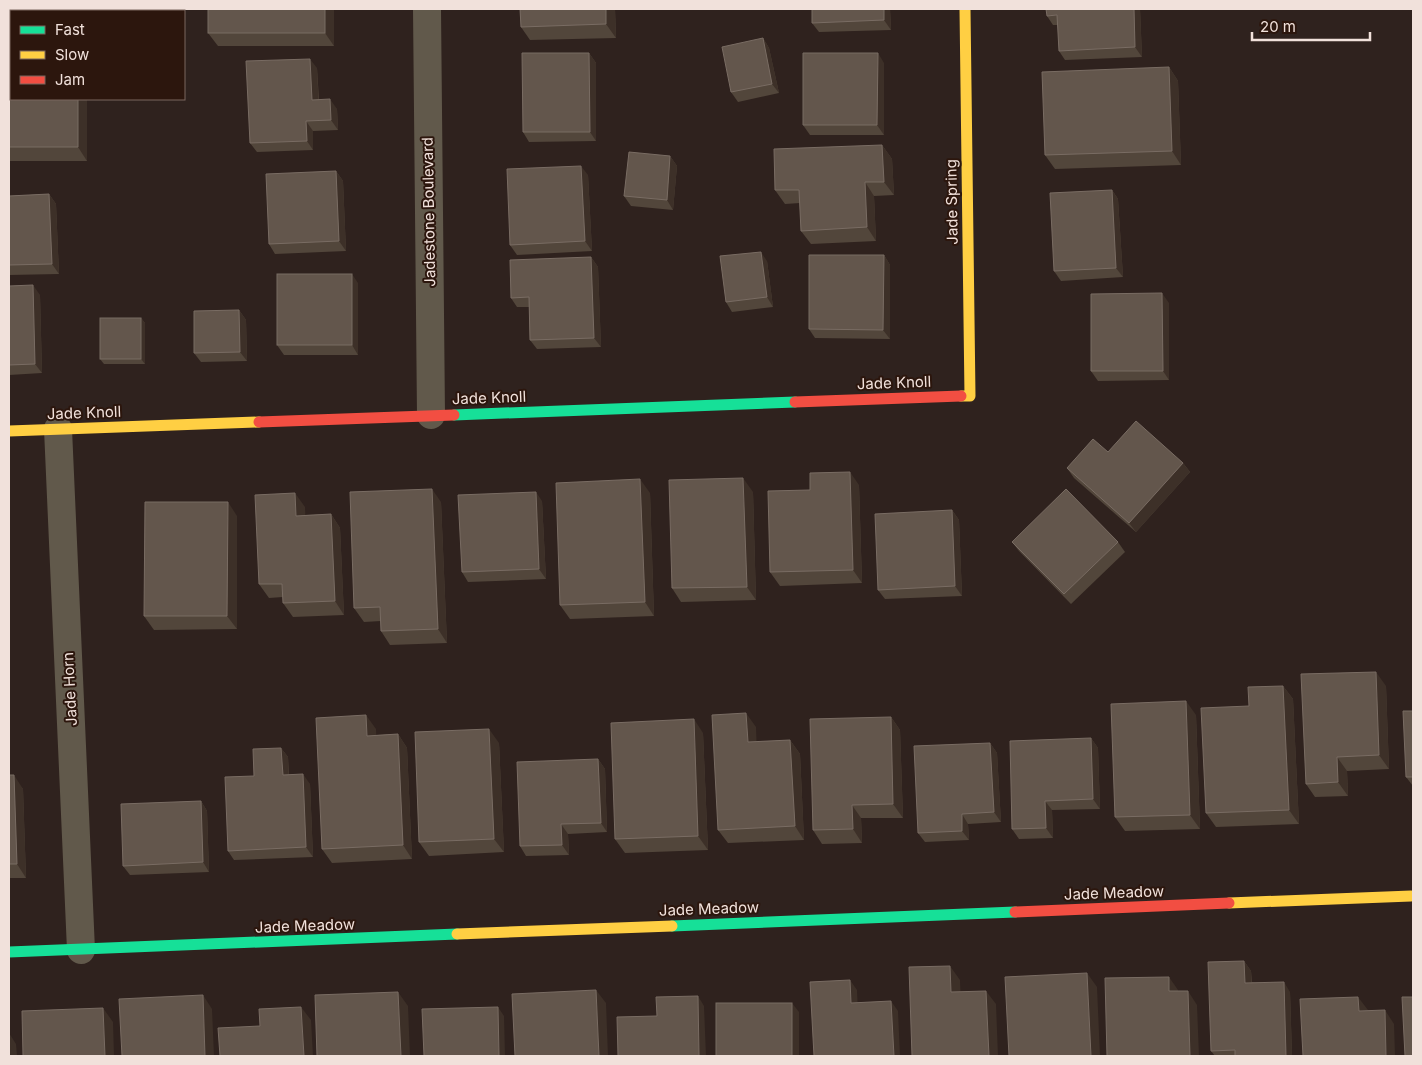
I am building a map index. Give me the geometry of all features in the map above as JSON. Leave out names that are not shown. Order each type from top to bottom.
[{"type":"street","name":"Jadestone Boulevard","points":[[427,9],[431,415]]},
{"type":"street","name":"Jade Spring","points":[[965,9],[970,396]]},
{"type":"street","name":"Jade Knoll","points":[[9,431],[970,396]]},
{"type":"street","name":"Jade Horn","points":[[58,429],[81,950]]},
{"type":"street","name":"Jade Meadow","points":[[9,952],[1411,896]]},
{"type":"building","points":[[9,9],[67,9],[10,10],[9,43]]},
{"type":"building","points":[[208,9],[325,9],[325,33],[208,33]]},
{"type":"building","points":[[520,9],[606,9],[606,24],[521,27]]},
{"type":"building","points":[[812,9],[884,9],[884,20],[812,23]]},
{"type":"building","points":[[1046,9],[1134,9],[1135,47],[1059,51],[1057,15],[1047,16]]},
{"type":"building","points":[[763,38],[772,84],[731,92],[722,47]]},
{"type":"building","points":[[522,53],[589,53],[590,132],[523,132]]},
{"type":"building","points":[[803,53],[878,53],[877,125],[803,125]]},
{"type":"building","points":[[310,59],[312,100],[330,99],[331,120],[306,121],[307,141],[250,143],[246,61]]},
{"type":"building","points":[[1169,67],[1172,151],[1045,155],[1042,72]]},
{"type":"building","points":[[9,70],[10,100],[78,100],[78,147],[9,147]]},
{"type":"building","points":[[882,145],[884,182],[865,182],[867,227],[801,231],[799,190],[775,190],[774,149]]},
{"type":"building","points":[[629,152],[670,156],[667,200],[624,196]]},
{"type":"building","points":[[581,166],[585,241],[510,245],[507,169]]},
{"type":"building","points":[[336,171],[339,241],[269,244],[266,174]]},
{"type":"building","points":[[1112,190],[1116,268],[1054,271],[1050,193]]},
{"type":"building","points":[[49,194],[52,264],[9,265],[9,196]]},
{"type":"building","points":[[761,252],[767,297],[726,302],[720,256]]},
{"type":"building","points":[[809,255],[884,255],[883,330],[809,329]]},
{"type":"building","points":[[591,257],[594,338],[530,340],[529,297],[511,298],[510,260]]},
{"type":"building","points":[[277,274],[352,274],[352,345],[277,345]]},
{"type":"building","points":[[33,285],[35,364],[9,365],[9,286]]},
{"type":"building","points":[[1162,293],[1163,371],[1091,371],[1091,294]]},
{"type":"building","points":[[239,310],[240,352],[194,353],[194,311]]},
{"type":"building","points":[[100,318],[141,318],[141,359],[100,359]]},
{"type":"building","points":[[1136,421],[1183,463],[1129,523],[1067,468],[1093,439],[1108,452]]},
{"type":"building","points":[[850,472],[853,570],[770,572],[768,491],[810,490],[810,473]]},
{"type":"building","points":[[743,478],[747,587],[672,588],[669,480]]},
{"type":"building","points":[[640,479],[645,602],[560,605],[556,483]]},
{"type":"building","points":[[432,489],[438,629],[381,631],[380,607],[354,608],[350,492]]},
{"type":"building","points":[[1066,489],[1118,542],[1064,594],[1012,542]]},
{"type":"building","points":[[536,492],[539,569],[462,572],[458,495]]},
{"type":"building","points":[[295,493],[296,516],[331,514],[335,601],[283,603],[282,584],[259,584],[255,495]]},
{"type":"building","points":[[145,502],[228,502],[227,616],[144,616]]},
{"type":"building","points":[[952,510],[955,586],[878,590],[875,514]]},
{"type":"building","points":[[1376,672],[1379,755],[1337,757],[1338,782],[1306,784],[1301,674]]},
{"type":"building","points":[[1283,686],[1289,810],[1206,813],[1201,708],[1249,706],[1248,687]]},
{"type":"building","points":[[1186,701],[1190,815],[1115,817],[1111,704]]},
{"type":"building","points":[[1403,711],[1413,711],[1413,777],[1406,777]]},
{"type":"building","points":[[746,713],[748,742],[790,740],[795,826],[718,830],[712,715]]},
{"type":"building","points":[[366,715],[367,736],[398,734],[403,845],[322,849],[316,718]]},
{"type":"building","points":[[891,717],[893,804],[852,805],[853,829],[813,830],[810,719]]},
{"type":"building","points":[[694,719],[698,836],[615,839],[611,723]]},
{"type":"building","points":[[489,729],[494,839],[419,842],[415,732]]},
{"type":"building","points":[[1091,738],[1093,799],[1045,801],[1046,828],[1012,829],[1010,741]]},
{"type":"building","points":[[990,743],[994,812],[962,814],[962,831],[918,833],[914,746]]},
{"type":"building","points":[[281,748],[283,775],[303,774],[306,847],[228,851],[225,777],[254,776],[253,749]]},
{"type":"building","points":[[598,759],[601,823],[561,824],[562,845],[520,846],[517,762]]},
{"type":"building","points":[[9,775],[14,775],[17,864],[9,864]]},
{"type":"building","points":[[201,801],[203,862],[123,866],[121,804]]},
{"type":"building","points":[[1244,961],[1245,983],[1284,982],[1286,1056],[1235,1056],[1235,1050],[1211,1051],[1208,962]]},
{"type":"building","points":[[950,966],[951,992],[986,991],[989,1056],[912,1056],[909,967]]},
{"type":"building","points":[[1087,973],[1091,1056],[1009,1056],[1005,977]]},
{"type":"building","points":[[1169,977],[1169,991],[1188,991],[1190,1056],[1107,1056],[1105,978]]},
{"type":"building","points":[[850,980],[851,1003],[891,1001],[894,1056],[814,1056],[810,982]]},
{"type":"building","points":[[596,990],[599,1056],[515,1056],[512,994]]},
{"type":"building","points":[[398,992],[401,1056],[317,1056],[315,995]]},
{"type":"building","points":[[203,995],[205,1056],[122,1056],[119,999]]},
{"type":"building","points":[[698,996],[699,1056],[618,1056],[617,1017],[657,1016],[656,997]]},
{"type":"building","points":[[1358,997],[1359,1011],[1385,1010],[1386,1056],[1303,1056],[1300,999]]},
{"type":"building","points":[[1402,997],[1413,997],[1413,1056],[1405,1056]]},
{"type":"building","points":[[716,1003],[792,1003],[792,1056],[716,1056]]},
{"type":"building","points":[[301,1007],[304,1056],[220,1056],[218,1028],[260,1026],[259,1009]]},
{"type":"building","points":[[498,1007],[499,1056],[424,1056],[422,1009]]},
{"type":"building","points":[[103,1008],[105,1056],[23,1056],[22,1011]]},
{"type":"traffic: fast","points":[[454,415],[795,402]]},
{"type":"traffic: fast","points":[[672,926],[1015,912]]},
{"type":"traffic: fast","points":[[9,952],[457,934]]},
{"type":"traffic: slow","points":[[961,396],[970,396],[965,9]]},
{"type":"traffic: slow","points":[[9,431],[259,422]]},
{"type":"traffic: slow","points":[[1229,903],[1411,896]]},
{"type":"traffic: slow","points":[[457,934],[672,926]]},
{"type":"traffic: jam","points":[[795,402],[961,396]]},
{"type":"traffic: jam","points":[[259,422],[454,415]]},
{"type":"traffic: jam","points":[[1015,912],[1229,903]]}]
